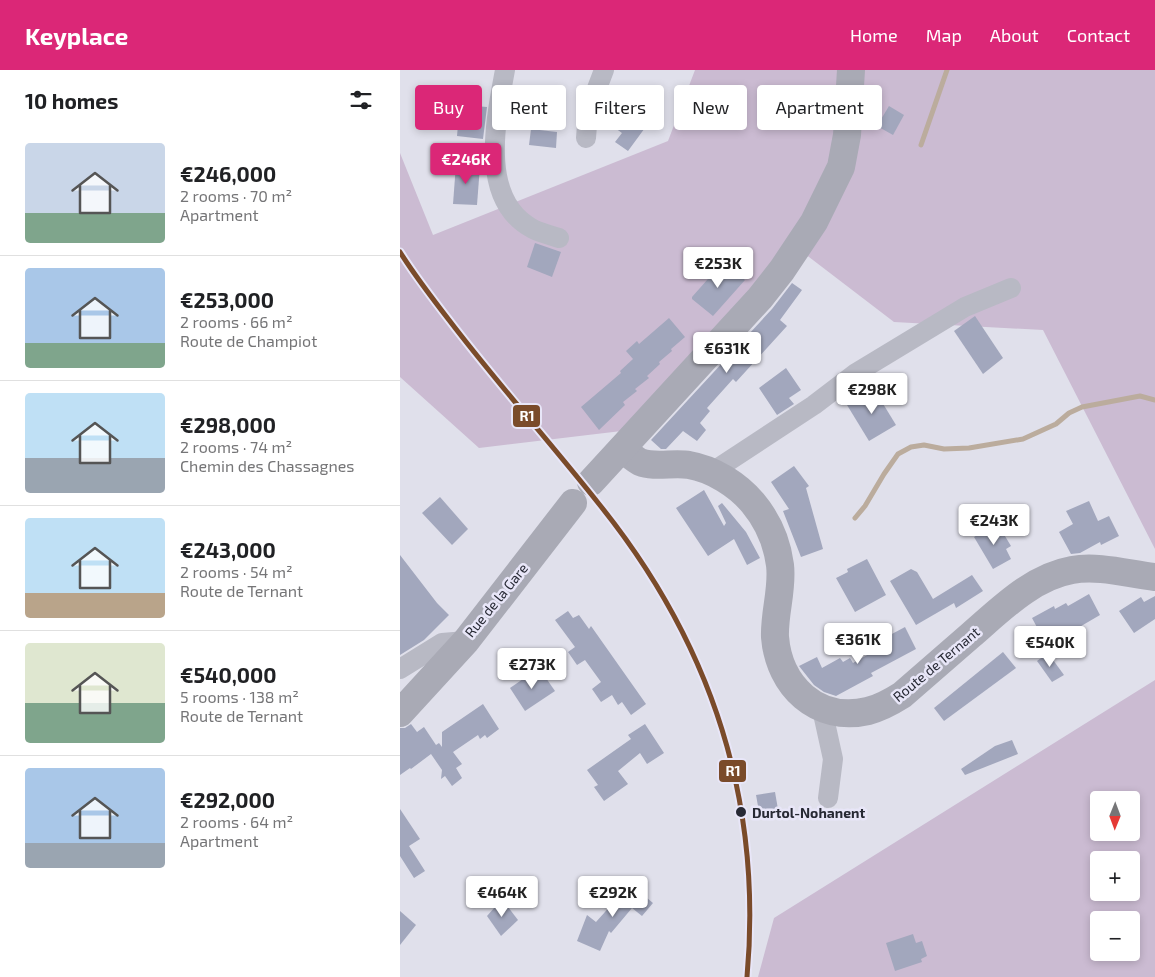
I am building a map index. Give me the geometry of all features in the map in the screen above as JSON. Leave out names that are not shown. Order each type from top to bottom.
[{"type":"street","points":[[505,70],[495,151],[495,172],[499,188],[518,217],[533,228],[559,238]]},
{"type":"street","points":[[586,138],[588,112],[604,70]]},
{"type":"street","points":[[591,482],[760,298],[782,270],[814,222],[844,159],[851,70]]},
{"type":"street","points":[[712,472],[814,405],[856,373],[965,306],[1011,288]]},
{"type":"street","points":[[622,449],[644,463],[689,465],[712,472],[748,497],[769,527],[776,544],[780,567],[775,629],[778,654],[785,673],[796,690],[822,709],[833,759],[828,798]]},
{"type":"street","name":"Rue de la Gare","points":[[400,670],[442,643],[466,641],[573,503]]},
{"type":"street","name":"Route de Ternant","points":[[822,709],[846,714],[862,712],[885,705],[902,695],[1002,608],[1024,591],[1046,579],[1071,570],[1086,569],[1155,577]]},
{"type":"street","points":[[400,713],[466,641]]},
{"type":"shaded area","points":[[695,70],[1155,70],[1155,549],[1043,330],[894,322],[792,244],[630,430],[479,448],[400,377],[400,153],[433,235],[668,141],[674,125],[674,130],[747,130],[747,85],[689,85]]},
{"type":"shaded area","points":[[1155,680],[1155,977],[758,977],[774,918]]},
{"type":"building","points":[[889,106],[904,115],[893,135],[882,129],[882,118]]},
{"type":"building","points":[[482,107],[487,107],[483,139],[457,136],[458,130],[482,130]]},
{"type":"building","points":[[531,130],[557,132],[556,148],[529,145]]},
{"type":"building","points":[[618,130],[643,130],[628,151],[615,142],[622,133]]},
{"type":"building","points":[[456,164],[480,166],[477,205],[453,204]]},
{"type":"building","points":[[535,243],[561,252],[552,277],[527,267]]},
{"type":"building","points":[[725,263],[745,280],[713,316],[692,297],[715,271],[717,273]]},
{"type":"building","points":[[792,283],[802,290],[780,320],[787,326],[736,382],[733,379],[707,408],[710,411],[700,423],[706,430],[697,441],[683,431],[666,449],[661,449],[651,440],[772,309]]},
{"type":"building","points":[[975,316],[1003,358],[983,374],[954,331]]},
{"type":"building","points":[[669,318],[685,337],[671,349],[672,351],[647,376],[649,378],[623,402],[625,405],[599,430],[581,407],[621,373],[620,371],[633,359],[626,351],[637,341],[639,344]]},
{"type":"building","points":[[786,368],[801,390],[789,398],[794,404],[777,415],[759,388]]},
{"type":"building","points":[[874,389],[896,425],[869,441],[847,405]]},
{"type":"building","points":[[794,466],[809,486],[806,488],[823,549],[801,557],[783,511],[789,509],[771,482]]},
{"type":"building","points":[[704,490],[724,526],[726,523],[718,506],[722,503],[746,532],[760,558],[747,565],[734,539],[708,556],[676,508]]},
{"type":"building","points":[[440,497],[468,529],[452,545],[422,513]]},
{"type":"building","points":[[1089,501],[1098,521],[1109,516],[1119,536],[1101,545],[1100,542],[1080,553],[1071,554],[1059,532],[1073,524],[1066,511]]},
{"type":"building","points":[[997,523],[1011,546],[1006,549],[1011,559],[993,569],[974,537]]},
{"type":"building","points":[[400,555],[437,603],[449,615],[424,640],[400,655]]},
{"type":"building","points":[[867,559],[886,595],[855,612],[836,578],[848,572],[847,569]]},
{"type":"building","points":[[911,569],[917,572],[933,599],[972,575],[983,591],[956,608],[954,603],[916,625],[890,581]]},
{"type":"building","points":[[1089,594],[1100,615],[1047,646],[1032,618],[1054,606],[1055,609],[1066,603],[1068,606]]},
{"type":"building","points":[[1155,596],[1155,619],[1134,633],[1119,611],[1141,597],[1144,602]]},
{"type":"building","points":[[568,611],[573,618],[579,615],[589,629],[591,626],[646,704],[631,715],[622,702],[618,705],[612,695],[601,702],[592,689],[601,682],[585,660],[577,665],[568,652],[575,647],[555,620]]},
{"type":"building","points":[[905,627],[916,649],[871,673],[873,676],[836,696],[824,692],[814,685],[799,666],[817,657],[822,668],[840,658],[843,662],[850,658],[853,663],[876,650],[873,644]]},
{"type":"building","points":[[1003,652],[1016,668],[944,721],[934,708]]},
{"type":"building","points":[[1048,653],[1064,675],[1052,682],[1037,661]]},
{"type":"building","points":[[539,668],[555,691],[525,711],[510,688]]},
{"type":"building","points":[[483,704],[499,729],[487,738],[485,735],[480,739],[478,735],[453,752],[462,764],[456,768],[462,778],[452,786],[445,776],[441,779],[442,770],[431,754],[400,775],[400,728],[405,728],[411,724],[417,732],[424,727],[436,745],[439,743],[442,747],[442,732]]},
{"type":"building","points":[[645,724],[664,753],[647,764],[640,753],[618,771],[628,784],[604,801],[594,787],[598,785],[587,770],[631,739],[628,735]]},
{"type":"building","points":[[1012,740],[1018,754],[965,775],[961,769],[995,746]]},
{"type":"building","name":"Durtol-Nohanent","points":[[775,792],[779,815],[760,817],[756,795]]},
{"type":"building","points":[[400,809],[420,839],[409,846],[425,871],[414,878],[400,856]]},
{"type":"building","points":[[630,884],[653,903],[642,916],[632,908],[611,933],[609,931],[600,951],[577,941],[587,915],[596,922]]},
{"type":"building","points":[[502,899],[518,920],[501,936],[487,916]]},
{"type":"building","points":[[400,911],[416,925],[400,945]]},
{"type":"building","points":[[913,934],[916,943],[922,941],[927,956],[921,959],[922,962],[895,971],[886,943]]},
{"type":"waterway","points":[[921,145],[947,70]]},
{"type":"waterway","points":[[855,518],[865,506],[898,454],[911,447],[924,445],[944,449],[969,448],[1023,439],[1056,424],[1069,413],[1082,407],[1140,396],[1155,400]]},
{"type":"transit line","name":"R1","points":[[400,252],[467,343],[599,504],[638,557],[672,612],[699,668],[721,726],[737,786],[746,848],[750,911],[747,977]]},
{"type":"place","name":"Durtol-Nohanent","points":[[741,812]]}]
